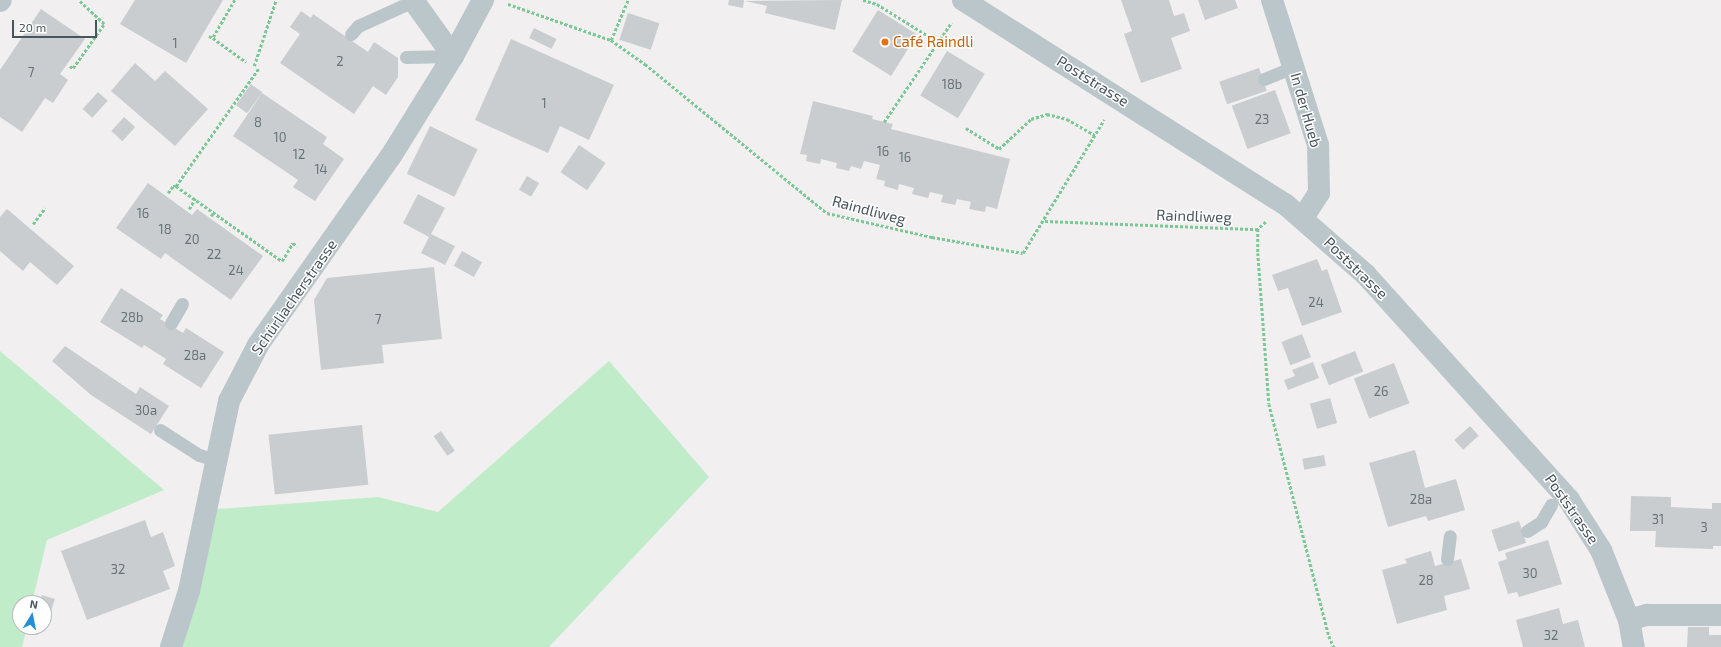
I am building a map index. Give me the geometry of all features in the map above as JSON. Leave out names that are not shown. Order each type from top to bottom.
[{"type":"street","points":[[413,0],[453,56]]},
{"type":"street","name":"In der Hueb","points":[[1272,0],[1318,145],[1319,193],[1303,218]]},
{"type":"street","name":"Schürliacherstrasse","points":[[171,647],[189,591],[230,401],[258,345],[320,259],[391,156],[453,56],[493,1]]},
{"type":"street","name":"Poststrasse","points":[[967,1],[1285,204],[1303,218],[1366,275],[1555,482],[1601,550],[1629,620],[1634,647]]},
{"type":"street","points":[[1629,620],[1647,615],[1721,615]]},
{"type":"lane","points":[[352,34],[358,26],[413,0]]},
{"type":"lane","points":[[406,57],[453,56]]},
{"type":"lane","points":[[1264,79],[1294,67]]},
{"type":"lane","points":[[171,323],[182,304]]},
{"type":"lane","points":[[160,430],[200,455],[217,460]]},
{"type":"lane","points":[[1527,531],[1541,522],[1551,505]]},
{"type":"lane","points":[[1447,558],[1450,536]]},
{"type":"path","points":[[70,66],[73,68],[104,24],[78,0]]},
{"type":"path","points":[[213,38],[235,0]]},
{"type":"path","points":[[254,66],[276,0]]},
{"type":"path","points":[[611,40],[628,0]]},
{"type":"path","points":[[862,0],[877,4],[938,42]]},
{"type":"path","name":"Raindliweg","points":[[493,1],[611,40],[645,64],[827,213],[932,237],[1023,253],[1045,221],[1258,229],[1258,253],[1270,404],[1329,636],[1334,647]]},
{"type":"path","points":[[884,122],[967,1]]},
{"type":"path","points":[[209,36],[246,62]]},
{"type":"path","points":[[168,193],[173,186],[176,186],[259,68]]},
{"type":"path","points":[[1045,221],[1118,96]]},
{"type":"path","points":[[966,128],[999,149],[1031,119],[1046,114],[1067,119],[1095,135]]},
{"type":"path","points":[[176,186],[214,212],[235,230],[282,261],[293,243],[320,259]]},
{"type":"path","points":[[189,209],[195,199]]},
{"type":"path","points":[[33,224],[45,208]]},
{"type":"path","points":[[211,216],[214,212]]},
{"type":"green space","points":[[0,351],[164,490],[47,540],[34,595],[12,595],[12,635],[25,635],[22,647],[0,647]]},
{"type":"green space","points":[[609,361],[709,477],[549,647],[171,647],[205,510],[378,497],[438,512]]},
{"type":"building","points":[[135,0],[223,0],[186,63],[120,24]]},
{"type":"building","points":[[729,0],[744,0],[743,8],[728,5]]},
{"type":"building","points":[[842,0],[835,30],[765,13],[767,6],[745,1]]},
{"type":"building","points":[[1121,0],[1169,0],[1174,16],[1184,13],[1190,31],[1171,38],[1182,69],[1141,83],[1124,34],[1132,31]]},
{"type":"building","points":[[1198,0],[1235,0],[1238,8],[1205,20]]},
{"type":"building","points":[[41,9],[85,39],[60,74],[68,80],[53,103],[45,98],[22,132],[0,117],[0,70]]},
{"type":"building","name":"Café Raindli","points":[[878,10],[917,34],[891,76],[852,52]]},
{"type":"building","points":[[301,11],[311,18],[313,14],[368,52],[374,42],[398,58],[398,77],[386,95],[373,86],[354,114],[280,63],[300,34],[290,27]]},
{"type":"building","points":[[628,13],[659,23],[651,50],[619,40]]},
{"type":"building","points":[[534,28],[556,39],[552,49],[529,38]]},
{"type":"building","points":[[511,39],[614,85],[589,140],[560,126],[548,153],[475,120]]},
{"type":"building","points":[[947,51],[985,74],[958,118],[920,96]]},
{"type":"building","points":[[135,63],[155,81],[165,71],[208,109],[175,146],[111,91]]},
{"type":"building","points":[[1259,68],[1267,91],[1227,104],[1219,82]]},
{"type":"building","points":[[251,84],[262,92],[247,113],[236,105]]},
{"type":"building","points":[[1275,90],[1291,133],[1248,149],[1232,106]]},
{"type":"building","points":[[98,92],[108,101],[92,118],[83,109]]},
{"type":"building","points":[[262,93],[327,137],[323,144],[344,159],[315,201],[293,187],[298,180],[233,136]]},
{"type":"building","points":[[813,101],[873,116],[872,119],[893,124],[891,129],[1010,159],[997,209],[986,206],[985,212],[969,209],[971,202],[957,199],[955,205],[941,202],[943,195],[930,192],[928,198],[912,194],[914,188],[899,184],[898,190],[884,186],[885,181],[876,179],[880,165],[864,161],[861,169],[851,166],[849,171],[836,168],[837,163],[821,159],[820,164],[806,161],[807,155],[800,154]]},
{"type":"building","points":[[124,117],[135,127],[122,141],[111,131]]},
{"type":"building","points":[[430,126],[478,149],[454,197],[407,174]]},
{"type":"building","points":[[579,145],[606,163],[587,190],[561,172]]},
{"type":"building","points":[[527,176],[539,183],[531,197],[519,190]]},
{"type":"building","points":[[148,183],[192,215],[197,209],[263,256],[231,300],[165,253],[161,259],[116,228]]},
{"type":"building","points":[[418,194],[445,208],[431,234],[455,246],[445,265],[421,253],[429,237],[403,223]]},
{"type":"building","points":[[7,209],[74,266],[57,285],[30,262],[23,271],[0,251],[0,217]]},
{"type":"building","points":[[462,251],[482,262],[474,277],[454,266]]},
{"type":"building","points":[[1317,259],[1322,271],[1327,269],[1342,312],[1302,326],[1288,288],[1278,291],[1272,275]]},
{"type":"building","points":[[434,267],[442,339],[382,345],[384,363],[321,370],[314,300],[327,278]]},
{"type":"building","points":[[121,288],[163,315],[160,319],[183,333],[186,328],[224,352],[201,388],[163,364],[166,359],[144,345],[142,348],[100,322]]},
{"type":"building","points":[[1302,334],[1311,357],[1290,365],[1281,342]]},
{"type":"building","points":[[65,346],[136,394],[140,387],[169,406],[151,434],[91,395],[52,361]]},
{"type":"building","points":[[1355,351],[1363,371],[1329,385],[1321,365]]},
{"type":"building","points":[[1313,362],[1319,378],[1288,390],[1284,380],[1295,376],[1292,370]]},
{"type":"building","points":[[1394,363],[1409,403],[1369,419],[1354,378]]},
{"type":"building","points":[[1330,398],[1337,423],[1317,429],[1310,404]]},
{"type":"building","points":[[362,425],[368,485],[275,494],[269,435]]},
{"type":"building","points":[[1470,426],[1479,436],[1463,450],[1454,440]]},
{"type":"building","points":[[441,431],[455,451],[447,456],[434,436]]},
{"type":"building","points":[[1415,450],[1425,488],[1456,479],[1465,510],[1428,521],[1426,516],[1388,527],[1369,463]]},
{"type":"building","points":[[1324,455],[1326,466],[1304,470],[1302,459]]},
{"type":"building","points":[[1631,496],[1671,497],[1671,507],[1712,509],[1712,503],[1721,503],[1721,546],[1713,546],[1713,549],[1655,547],[1656,531],[1630,531]]},
{"type":"building","points":[[145,520],[151,537],[163,532],[175,566],[163,571],[170,589],[87,620],[61,551]]},
{"type":"building","points":[[1519,521],[1526,543],[1499,552],[1491,530]]},
{"type":"building","points":[[1548,540],[1562,584],[1519,597],[1517,592],[1508,594],[1498,562],[1507,559],[1505,553]]},
{"type":"building","points":[[1431,551],[1435,566],[1461,559],[1470,589],[1444,596],[1447,610],[1397,624],[1382,570],[1407,563],[1405,559]]},
{"type":"building","points":[[52,598],[55,599],[52,608]]},
{"type":"building","points":[[1559,608],[1563,624],[1578,620],[1585,647],[1523,647],[1516,620]]},
{"type":"building","points":[[1688,627],[1709,627],[1709,635],[1721,635],[1721,647],[1687,647]]},
{"type":"place","name":"Café Raindli","points":[[885,42]]}]
